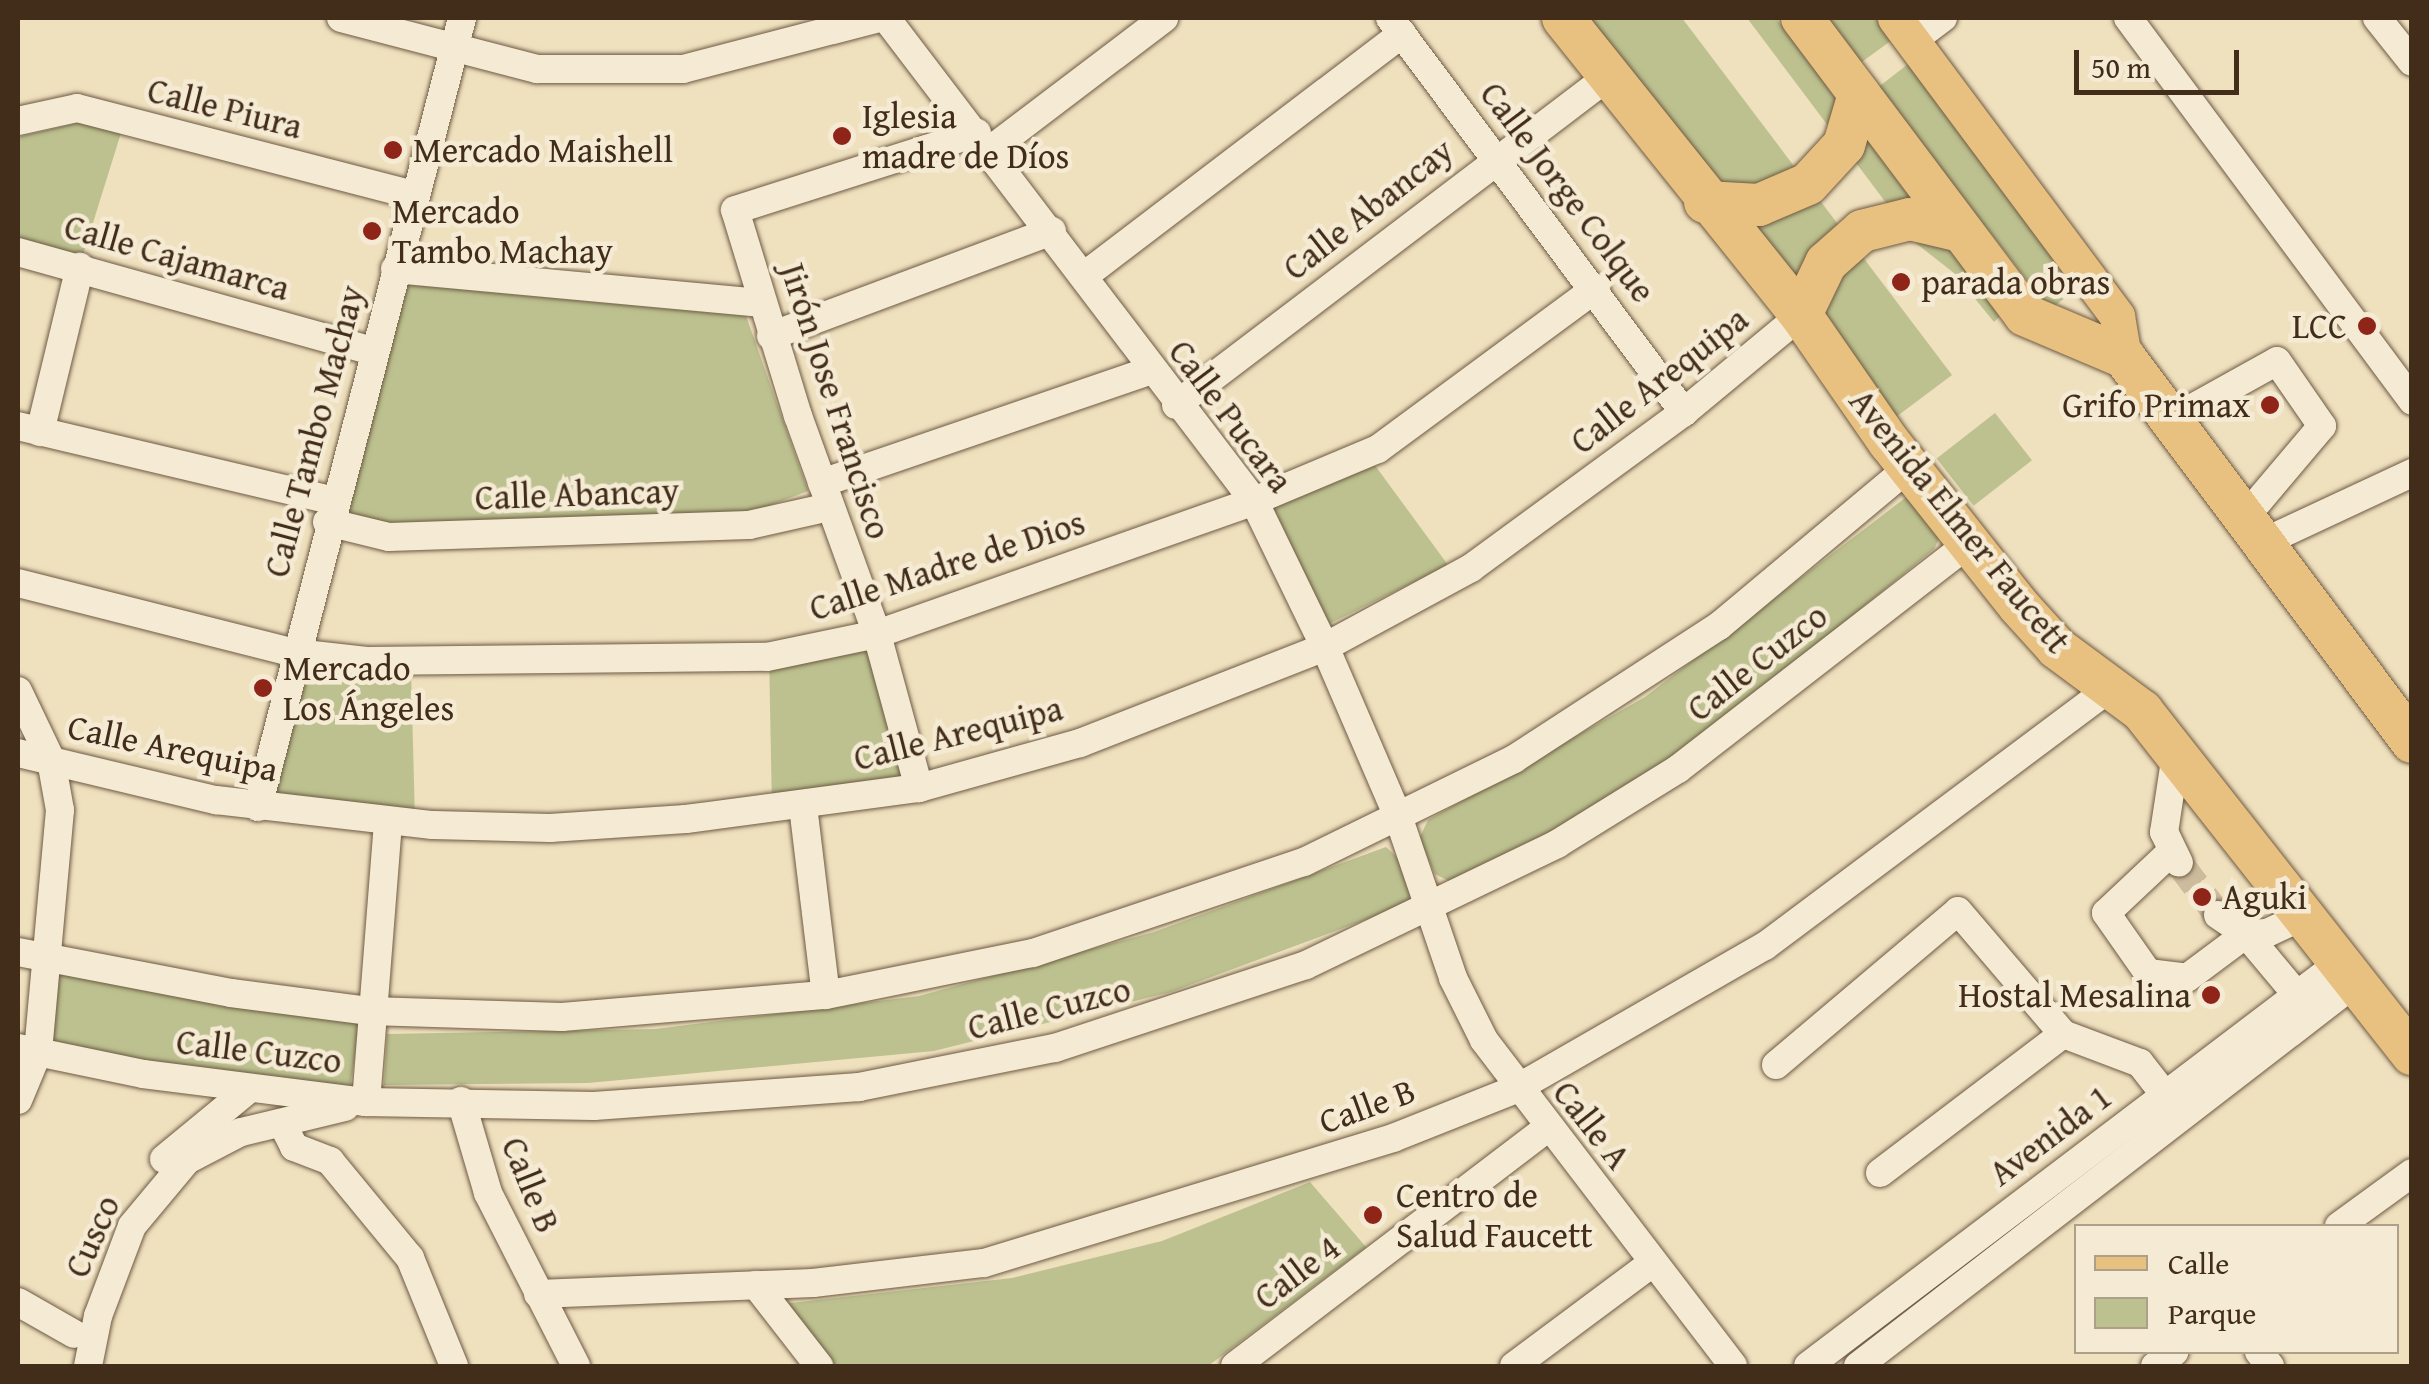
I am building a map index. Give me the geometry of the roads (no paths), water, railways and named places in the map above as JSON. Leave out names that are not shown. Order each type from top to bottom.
[{"type":"highway","name":"Avenida Elmer Faucett","points":[[1563,18],[1705,202],[1801,315],[1909,467],[1970,543],[2057,648],[2142,712],[2412,1054]]},
{"type":"highway","points":[[1802,18],[1957,230],[2026,315],[2124,357],[2412,742]]},
{"type":"highway","points":[[1705,202],[1758,204],[1808,184],[1844,145],[1859,94]]},
{"type":"highway","points":[[1801,315],[1826,263],[1862,231],[1910,219],[1957,230]]},
{"type":"main road","points":[[1903,29],[2117,316],[2124,357]]},
{"type":"street","points":[[341,18],[454,51],[537,69],[682,69],[841,22],[882,18]]},
{"type":"street","name":"Calle Tambo Machay","points":[[258,807],[330,511],[462,18]]},
{"type":"street","name":"Calle Pucara","points":[[882,18],[1052,232],[1150,371],[1254,501],[1326,646],[1399,819],[1427,910]]},
{"type":"street","points":[[982,142],[1164,18]]},
{"type":"street","points":[[1903,29],[1943,18]]},
{"type":"street","points":[[2128,18],[2412,401]]},
{"type":"street","points":[[2377,18],[2412,62]]},
{"type":"street","points":[[1084,276],[1396,26]]},
{"type":"street","name":"Calle Jorge Colque","points":[[1396,26],[1596,288],[1684,412]]},
{"type":"street","name":"Calle Abancay","points":[[1176,405],[1494,159],[1609,76]]},
{"type":"street","name":"Calle Piura","points":[[18,121],[77,108],[413,195]]},
{"type":"street","name":"Jirón Jose Francisco","points":[[919,788],[877,634],[772,336],[735,210],[982,142]]},
{"type":"street","points":[[772,336],[1052,232]]},
{"type":"street","name":"Calle Cajamarca","points":[[18,252],[373,350]]},
{"type":"street","points":[[28,429],[80,268]]},
{"type":"street","points":[[395,269],[762,303]]},
{"type":"street","name":"Calle Madre de Dios","points":[[18,583],[295,653],[367,661],[767,657],[877,634],[1254,501],[1378,449],[1596,288]]},
{"type":"street","name":"Calle Arequipa","points":[[18,752],[258,807],[388,821],[550,828],[804,806],[919,788],[1080,744],[1326,646],[1471,568],[1684,412],[1801,315]]},
{"type":"street","points":[[2172,420],[2278,361],[2322,426],[2255,529]]},
{"type":"street","name":"Calle Abancay","points":[[28,429],[330,511],[389,538],[749,525],[1150,371]]},
{"type":"street","name":"Calle Cuzco","points":[[31,955],[370,1010],[562,1017],[826,995],[940,975],[1118,929],[1304,862],[1399,819],[1642,680],[1719,626],[1909,467]]},
{"type":"street","points":[[2255,529],[2412,473]]},
{"type":"street","name":"Calle Cuzco","points":[[28,1050],[250,1089],[366,1102],[710,1102],[925,1076],[1182,1011],[1427,910],[1558,844],[1678,770],[1970,543]]},
{"type":"street","name":"Calle B","points":[[538,1294],[756,1285],[984,1263],[1192,1204],[1393,1138],[1516,1089],[1765,946],[2108,689]]},
{"type":"street","points":[[18,691],[50,760],[60,810],[31,955],[28,1050],[18,1100]]},
{"type":"street","points":[[2176,754],[2164,832],[2175,858],[2106,913],[2148,973],[2187,978],[2246,934],[2267,933],[2303,916]]},
{"type":"street","points":[[804,806],[826,995]]},
{"type":"street","points":[[366,1102],[370,1010],[388,821]]},
{"type":"street","name":"Calle A","points":[[1427,910],[1453,978],[1516,1089],[1732,1366]]},
{"type":"street","points":[[1776,1065],[1958,911],[2064,1034],[2140,1062],[2165,1095]]},
{"type":"street","points":[[2218,915],[2246,934],[2297,995]]},
{"type":"street","name":"Avenida 1","points":[[1808,1366],[2297,995],[2347,973]]},
{"type":"street","name":"Avenida 1","points":[[1858,1366],[2347,973]]},
{"type":"street","points":[[1880,1174],[2064,1034]]},
{"type":"street","points":[[71,1366],[74,1334],[94,1272],[131,1200],[162,1160],[250,1089]]},
{"type":"street","name":"Calle B","points":[[461,1101],[488,1193],[576,1366]]},
{"type":"street","name":"Cusco","points":[[88,1366],[121,1250],[147,1201],[187,1160],[241,1132],[366,1102]]},
{"type":"street","points":[[282,1123],[294,1147],[330,1161],[410,1258],[454,1366]]},
{"type":"street","name":"Calle 4","points":[[1235,1366],[1547,1128]]},
{"type":"street","points":[[2343,1224],[2412,1173]]},
{"type":"street","points":[[1514,1366],[1652,1263]]},
{"type":"street","points":[[756,1285],[818,1366]]},
{"type":"street","points":[[18,1302],[74,1334]]},
{"type":"tunnel","points":[[2179,863],[2218,915]]},
{"type":"place","name":"Iglesia madre de Díos","points":[[842,136]]},
{"type":"place","name":"Mercado Maishell","points":[[393,150]]},
{"type":"place","name":"Mercado Tambo Machay","points":[[372,231]]},
{"type":"place","name":"parada obras","points":[[1901,282]]},
{"type":"place","name":"LCC","points":[[2367,326]]},
{"type":"place","name":"Grifo Primax","points":[[2270,405]]},
{"type":"place","name":"Mercado Los Ángeles","points":[[263,688]]},
{"type":"place","name":"Aguki","points":[[2202,897]]},
{"type":"place","name":"Hostal Mesalina","points":[[2211,995]]},
{"type":"place","name":"Centro de Salud Faucett","points":[[1373,1215]]}]
